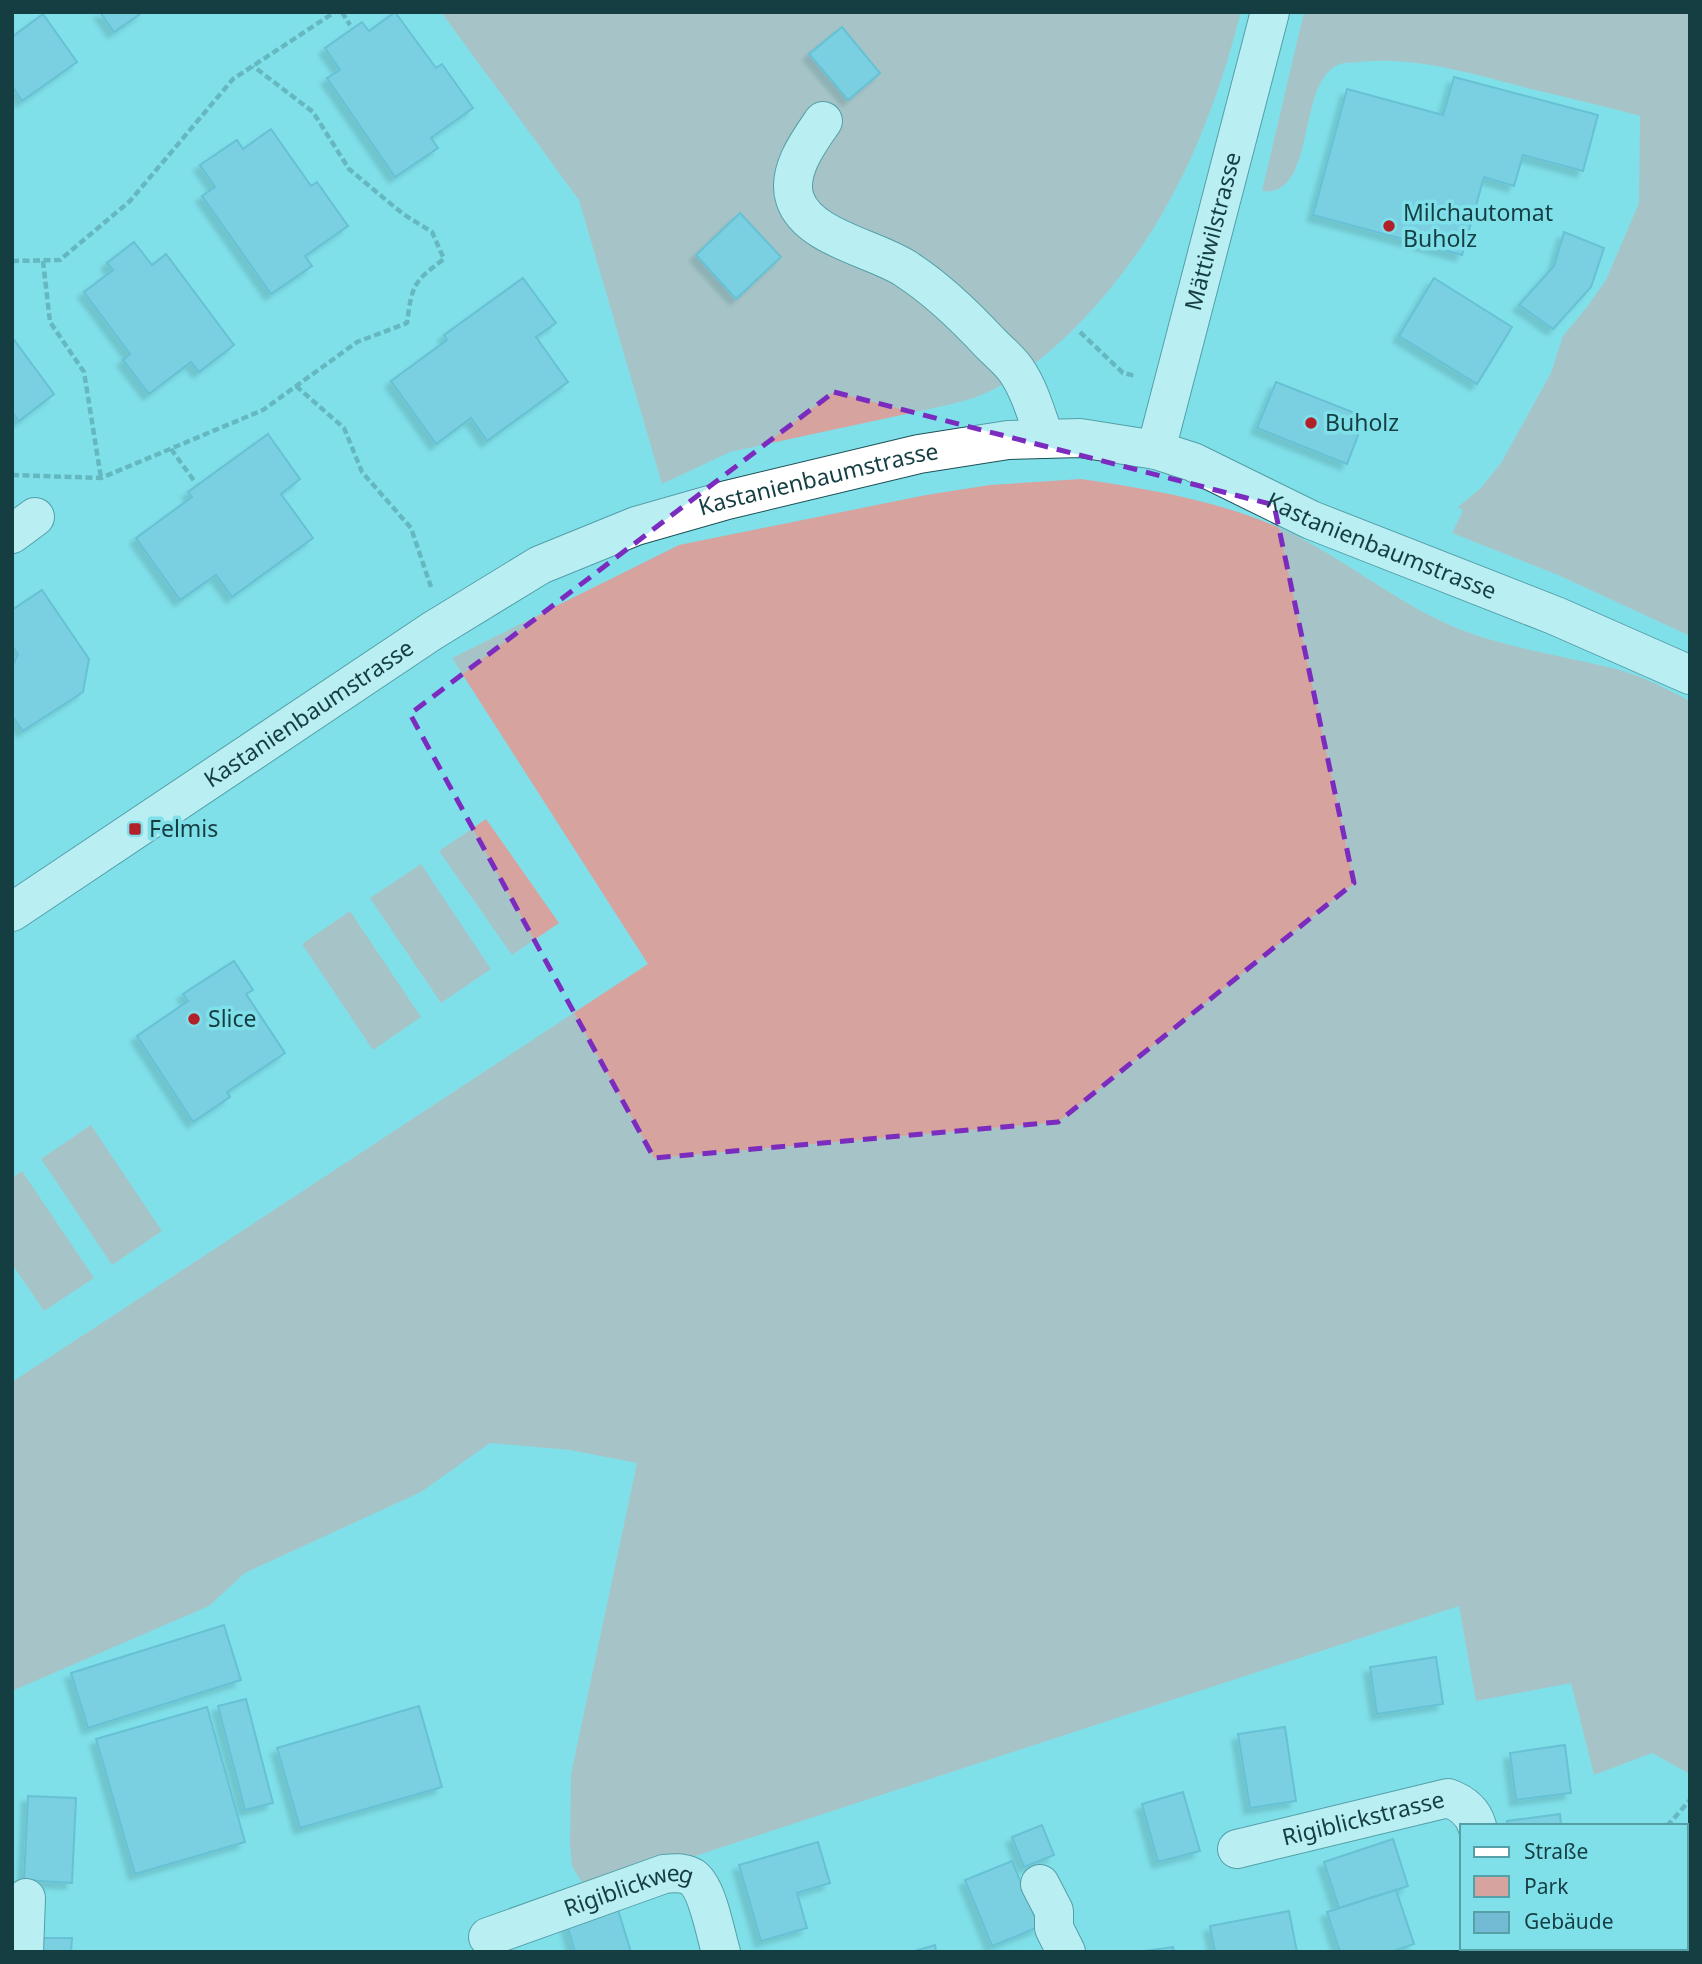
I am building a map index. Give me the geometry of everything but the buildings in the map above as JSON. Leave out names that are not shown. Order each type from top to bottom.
[{"type":"street","name":"Mättiwilstrasse","points":[[1156,450],[1269,12]]},
{"type":"street","points":[[823,121],[806,145],[795,175],[794,197],[803,215],[821,229],[905,268],[963,314],[1015,369],[1025,387],[1045,439]]},
{"type":"street","name":"Kastanienbaumstrasse","points":[[12,912],[432,631],[540,565],[636,526],[727,500],[919,454],[1008,440],[1080,438],[1156,450],[1193,463],[1311,520],[1556,616],[1690,675]]},
{"type":"street","name":"Rigiblickstrasse","points":[[1237,1849],[1448,1798],[1468,1810],[1476,1824]]},
{"type":"street","name":"Rigiblickweg","points":[[488,1937],[664,1874],[679,1872],[693,1878],[702,1889],[721,1952]]},
{"type":"street","points":[[1040,1884],[1054,1911],[1054,1928],[1066,1952]]},
{"type":"street","points":[[24,1952],[26,1898]]},
{"type":"path","points":[[12,261],[60,260],[130,201],[233,79],[335,12]]},
{"type":"path","points":[[342,12],[350,25]]},
{"type":"path","points":[[12,475],[101,478],[263,410],[357,342],[407,323],[411,291],[422,275],[444,259],[432,232],[403,214],[349,169],[313,112],[253,66]]},
{"type":"path","points":[[43,261],[50,322],[84,372],[101,478]]},
{"type":"path","points":[[1080,332],[1123,373],[1137,377]]},
{"type":"path","points":[[296,386],[344,428],[362,472],[411,528],[435,598]]},
{"type":"path","points":[[171,449],[195,482]]},
{"type":"path","points":[[1669,1824],[1690,1800]]},
{"type":"highlighted area","points":[[834,392],[1274,505],[1354,883],[1058,1122],[654,1158],[410,714]]},
{"type":"green space","points":[[441,12],[1241,12],[1201,135],[1165,209],[1118,280],[1077,326],[1052,349],[1010,380],[975,397],[730,452],[662,484],[579,200]]},
{"type":"green space","points":[[1304,12],[1690,12],[1690,636],[1558,575],[1452,533],[1463,511],[1458,507],[1481,488],[1501,463],[1551,373],[1563,336],[1606,280],[1639,203],[1640,116],[1424,64],[1381,61],[1342,63],[1325,76],[1316,93],[1299,159],[1291,177],[1279,189],[1262,191]]},
{"type":"green space","points":[[1081,479],[1196,500],[1253,517],[1306,541],[1445,623],[1496,641],[1626,672],[1690,701],[1690,1774],[1652,1753],[1594,1775],[1571,1683],[1476,1701],[1459,1606],[591,1890],[581,1881],[572,1866],[571,1774],[637,1463],[570,1450],[490,1443],[421,1492],[245,1573],[209,1606],[12,1691],[12,1382],[648,964],[452,658],[679,545],[926,495],[990,485]]},
{"type":"green space","points":[[486,819],[559,923],[512,955],[439,851]]},
{"type":"green space","points":[[421,864],[491,969],[441,1003],[370,898]]},
{"type":"green space","points":[[350,911],[421,1017],[373,1050],[302,944]]},
{"type":"green space","points":[[91,1125],[162,1231],[112,1265],[41,1159]]},
{"type":"green space","points":[[22,1171],[94,1278],[44,1311],[12,1264],[12,1178]]},
{"type":"place","name":"Milchautomat Buholz","points":[[1389,226]]},
{"type":"place","name":"Buholz","points":[[1311,423]]},
{"type":"place","name":"Felmis","points":[[135,829]]},
{"type":"place","name":"Slice","points":[[194,1019]]}]
